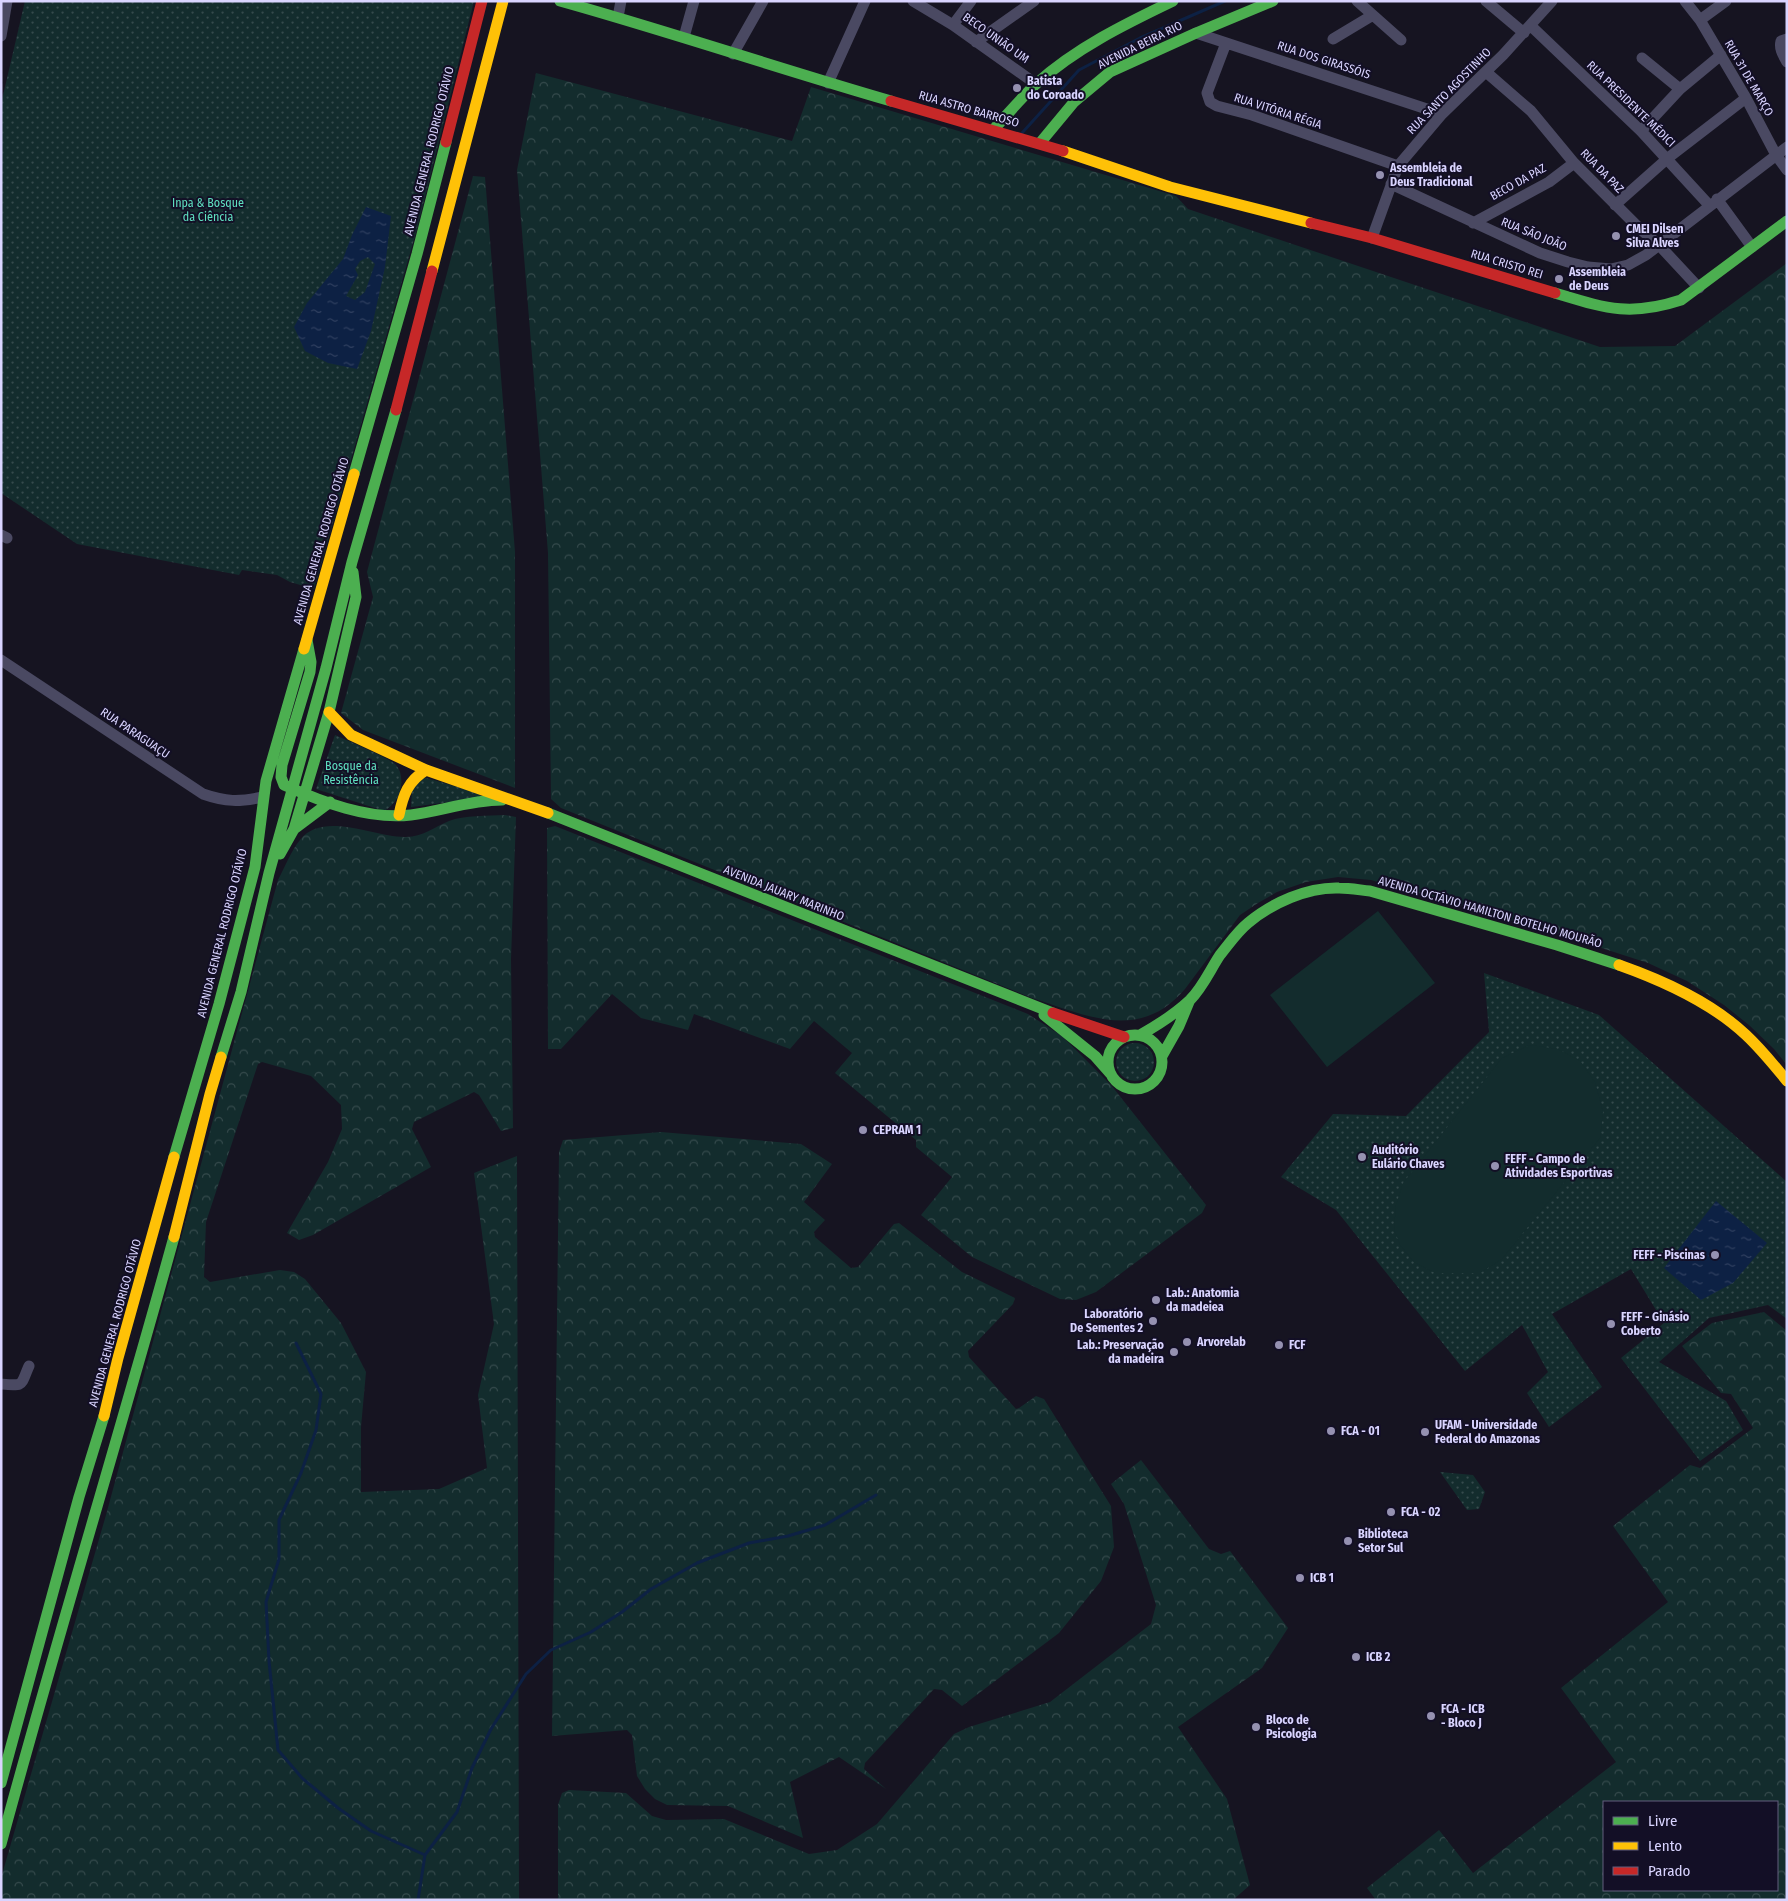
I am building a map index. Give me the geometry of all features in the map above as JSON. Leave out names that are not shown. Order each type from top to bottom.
[{"type":"street","points":[[1,36],[7,1]]},
{"type":"street","name":"AVENIDA GENERAL RODRIGO OTÁVIO","points":[[1,1782],[104,1417],[130,1315],[255,867],[263,797],[296,672],[417,254],[482,1]]},
{"type":"street","points":[[1,1844],[47,1675],[130,1395],[178,1223],[210,1094],[241,992],[269,873],[326,668],[352,562],[393,421],[503,1]]},
{"type":"street","name":"RUA ASTRO BARROSO","points":[[560,1],[618,16],[828,83],[994,129],[1170,186],[1372,238]]},
{"type":"street","points":[[618,16],[621,1]]},
{"type":"street","points":[[684,37],[694,1]]},
{"type":"street","points":[[733,54],[763,1]]},
{"type":"street","points":[[828,83],[865,1]]},
{"type":"street","points":[[953,25],[971,1]]},
{"type":"street","points":[[976,42],[1034,1]]},
{"type":"street","name":"AVENIDA BEIRA RIO","points":[[994,129],[1036,84],[1084,48],[1118,27],[1172,1]]},
{"type":"street","name":"AVENIDA BEIRA RIO","points":[[1040,143],[1074,102],[1110,72],[1272,1]]},
{"type":"street","points":[[1357,1],[1401,40]]},
{"type":"street","name":"RUA PRESIDENTE MÉDICI","points":[[1486,1],[1527,29],[1640,130],[1713,202],[1752,247]]},
{"type":"street","name":"RUA SANTO AGOSTINHO","points":[[1372,238],[1398,166],[1442,114],[1486,72],[1552,1]]},
{"type":"street","name":"RUA 31 DE MARÇO","points":[[1684,1],[1700,20],[1746,98],[1776,155],[1787,170]]},
{"type":"street","points":[[1700,20],[1726,1]]},
{"type":"street","name":"BECO UNIÃO UM","points":[[918,2],[1002,58],[1036,84]]},
{"type":"street","points":[[1333,39],[1373,15]]},
{"type":"street","name":"RUA DOS GIRASSÓIS","points":[[1196,33],[1442,114]]},
{"type":"street","points":[[1787,39],[1781,41],[1780,49],[1787,62]]},
{"type":"street","name":"RUA VITÓRIA RÉGIA","points":[[1226,43],[1207,94],[1210,102],[1398,166]]},
{"type":"street","points":[[1640,130],[1680,89],[1721,55]]},
{"type":"street","points":[[1642,58],[1680,89]]},
{"type":"street","name":"RUA DA PAZ","points":[[1486,72],[1536,117],[1574,163],[1615,205],[1659,245],[1699,288]]},
{"type":"street","points":[[1615,205],[1668,158],[1746,98]]},
{"type":"street","name":"RUA SÃO JOÃO","points":[[1391,184],[1540,253],[1588,267],[1611,269],[1628,265],[1659,245],[1787,147]]},
{"type":"street","name":"BECO DA PAZ","points":[[1473,223],[1549,182],[1574,163]]},
{"type":"street","name":"RUA CRISTO REI","points":[[1372,238],[1604,308],[1627,311],[1662,307],[1682,300],[1787,221]]},
{"type":"street","points":[[269,873],[294,829],[329,712],[356,597],[352,562]]},
{"type":"street","points":[[292,789],[284,785],[281,777],[288,743],[310,672],[311,662],[307,639]]},
{"type":"street","name":"RUA PARAGUAÇU","points":[[1,660],[202,794],[232,802],[263,797]]},
{"type":"street","name":"AVENIDA JAUARY MARINHO","points":[[329,712],[351,734],[426,770],[525,804],[1033,1006],[1124,1037]]},
{"type":"street","points":[[399,815],[407,786],[403,760]]},
{"type":"street","points":[[407,786],[416,776],[426,770]]},
{"type":"street","name":"AVENIDA JAUARY MARINHO","points":[[292,789],[373,814],[399,815],[433,811],[487,800],[525,804]]},
{"type":"street","points":[[294,829],[330,802]]},
{"type":"street","name":"AVENIDA OCTÁVIO HAMILTON BOTELHO MOURÃO","points":[[1140,1035],[1175,1013],[1191,999],[1205,981],[1217,960],[1246,924],[1281,902],[1308,892],[1338,888],[1370,891],[1644,973],[1682,990],[1734,1024],[1766,1056],[1787,1081]]},
{"type":"street","name":"AVENIDA OCTÁVIO HAMILTON BOTELHO MOURÃO","points":[[1162,1056],[1180,1026],[1191,999]]},
{"type":"street","name":"AVENIDA JAUARY MARINHO","points":[[1033,1006],[1096,1056],[1110,1073]]},
{"type":"street","points":[[1140,1035],[1154,1042],[1162,1056],[1161,1071],[1154,1082],[1147,1087],[1129,1089],[1114,1080],[1110,1073],[1108,1056],[1116,1041],[1124,1037],[1140,1035]]},
{"type":"street","points":[[1,1384],[20,1385],[23,1383],[30,1366]]},
{"type":"green space","name":"Inpa & Bosque da Ciência","points":[[25,1],[474,1],[417,229],[314,589],[290,582],[277,575],[242,570],[239,575],[77,544],[1,493],[1,104]]},
{"type":"green space","points":[[536,73],[792,141],[811,87],[1176,196],[1188,209],[1600,347],[1675,346],[1787,263],[1787,1065],[1774,1049],[1749,1025],[1724,1005],[1687,981],[1648,963],[1555,933],[1371,880],[1338,877],[1306,882],[1277,892],[1240,915],[1185,989],[1168,1005],[1150,1015],[1132,1020],[1113,1020],[1073,1012],[1032,998],[561,808],[551,799],[548,553],[517,170]]},
{"type":"green space","points":[[473,176],[485,177],[515,552],[515,788],[363,730],[341,713],[373,597],[367,572]]},
{"type":"green space","name":"Bosque da Resistência","points":[[335,735],[391,761],[397,766],[401,777],[400,790],[396,801],[388,809],[384,811],[316,789]]},
{"type":"green space","name":"Bosque da Resistência","points":[[423,777],[482,794],[481,798],[411,807],[412,789]]},
{"type":"green space","points":[[505,815],[516,817],[511,959],[513,1128],[501,1131],[479,1095],[474,1092],[414,1122],[412,1129],[431,1167],[313,1235],[299,1240],[287,1233],[328,1162],[342,1129],[341,1105],[311,1076],[262,1062],[258,1064],[206,1222],[204,1277],[210,1282],[280,1270],[294,1272],[305,1279],[341,1323],[366,1372],[361,1427],[361,1492],[439,1489],[487,1468],[478,1395],[494,1324],[474,1173],[517,1156],[519,1900],[1,1900],[1,1878],[106,1515],[278,880],[300,840],[310,831],[322,827],[336,826],[394,836],[412,837],[455,819]]},
{"type":"green space","points":[[555,826],[1028,1014],[1062,1036],[1111,1085],[1206,1205],[1202,1213],[1096,1292],[1076,1300],[1060,1299],[972,1257],[921,1215],[952,1177],[916,1147],[916,1140],[835,1073],[852,1053],[814,1021],[790,1049],[694,1014],[688,1030],[641,1018],[612,994],[561,1049],[548,1049],[547,828]]},
{"type":"green space","points":[[1378,911],[1435,983],[1327,1067],[1270,995]]},
{"type":"green space","points":[[1484,973],[1599,1015],[1787,1182],[1787,1319],[1768,1305],[1709,1318],[1659,1362],[1726,1401],[1743,1430],[1700,1461],[1621,1358],[1664,1323],[1631,1269],[1552,1314],[1602,1387],[1549,1427],[1527,1393],[1548,1372],[1522,1325],[1465,1371],[1336,1210],[1281,1177],[1333,1114],[1406,1116],[1489,1032]]},
{"type":"green space","points":[[1135,1043],[1149,1048],[1154,1062],[1149,1076],[1135,1081],[1121,1076],[1116,1062],[1121,1048]]},
{"type":"green space","points":[[1530,1045],[1558,1049],[1580,1061],[1595,1082],[1603,1112],[1600,1138],[1502,1259],[1480,1273],[1435,1273],[1414,1262],[1400,1245],[1394,1229],[1396,1205],[1403,1183],[1502,1058]]},
{"type":"green space","points":[[661,1132],[801,1144],[832,1164],[804,1202],[825,1220],[814,1232],[815,1237],[851,1268],[858,1267],[894,1224],[899,1223],[962,1272],[1015,1298],[1013,1304],[968,1351],[969,1357],[1016,1409],[1036,1396],[1044,1399],[1111,1506],[1114,1547],[1101,1581],[1059,1633],[962,1706],[942,1690],[934,1689],[865,1763],[864,1769],[886,1789],[839,1757],[790,1782],[803,1838],[728,1806],[667,1805],[655,1799],[645,1789],[637,1776],[632,1735],[627,1730],[552,1736],[559,1152],[563,1140]]},
{"type":"green space","points":[[1764,1312],[1787,1331],[1787,1900],[1376,1900],[1367,1888],[1439,1830],[1473,1873],[1616,1762],[1561,1688],[1668,1602],[1613,1526],[1690,1465],[1700,1468],[1753,1428],[1731,1394],[1721,1393],[1682,1346],[1712,1323]]},
{"type":"green space","points":[[1141,1460],[1209,1549],[1221,1554],[1230,1551],[1288,1628],[1262,1668],[1178,1727],[1227,1799],[1250,1885],[1233,1900],[558,1900],[558,1805],[562,1793],[569,1790],[626,1793],[652,1816],[666,1820],[724,1819],[809,1854],[837,1850],[877,1824],[954,1734],[969,1727],[1050,1702],[1151,1624],[1156,1605],[1124,1504],[1111,1484]]},
{"type":"green space","points":[[1440,1472],[1473,1475],[1485,1492],[1479,1509],[1467,1510]]},
{"type":"water","points":[[366,207],[391,216],[385,267],[371,331],[357,369],[328,363],[305,351],[294,327],[307,303],[343,259]],"holes":[[[368,257],[375,264],[365,292],[355,300],[346,296],[358,275],[355,269],[360,261]]]},
{"type":"water","name":"FEFF - Piscinas","points":[[1716,1201],[1767,1243],[1733,1283],[1701,1300],[1664,1268]]},
{"type":"waterway","points":[[1022,133],[1079,70],[1140,38],[1225,1]]},
{"type":"waterway","points":[[296,1343],[321,1394],[316,1430],[301,1473],[279,1520],[279,1559],[266,1602],[269,1661],[278,1750],[302,1778],[338,1808],[371,1831],[425,1855]]},
{"type":"waterway","points":[[418,1900],[425,1855],[457,1812],[472,1768],[491,1729],[526,1674],[551,1650],[591,1632],[622,1612],[651,1589],[697,1563],[749,1543],[788,1536],[825,1525],[876,1495]]},
{"type":"traffic: fast","points":[[560,1],[891,101]]},
{"type":"traffic: fast","points":[[994,129],[1020,100],[1051,71],[1084,48],[1173,1]]},
{"type":"traffic: fast","points":[[1040,143],[1074,102],[1110,72],[1273,1]]},
{"type":"traffic: fast","points":[[354,474],[417,254],[446,142]]},
{"type":"traffic: fast","points":[[1555,293],[1588,303],[1631,309],[1663,305],[1681,300],[1787,221]]},
{"type":"traffic: fast","points":[[221,1057],[241,992],[269,873],[326,668],[352,562],[396,410]]},
{"type":"traffic: fast","points":[[280,854],[294,829],[329,712],[356,597],[353,572]]},
{"type":"traffic: fast","points":[[307,640],[311,662],[310,672],[282,765],[281,777],[284,785],[314,798],[378,815],[411,815],[490,800],[502,800]]},
{"type":"traffic: fast","points":[[174,1157],[219,1004],[255,867],[266,781],[304,649]]},
{"type":"traffic: fast","points":[[294,829],[330,802]]},
{"type":"traffic: fast","points":[[548,813],[1053,1013]]},
{"type":"traffic: fast","points":[[1140,1035],[1166,1019],[1195,995],[1220,955],[1248,923],[1268,909],[1290,898],[1302,893],[1327,888],[1370,891],[1557,945],[1619,965]]},
{"type":"traffic: fast","points":[[1162,1056],[1179,1026],[1189,1002]]},
{"type":"traffic: fast","points":[[1044,1015],[1095,1056],[1110,1073]]},
{"type":"traffic: fast","points":[[1130,1035],[1140,1035],[1150,1039],[1158,1047],[1162,1062],[1158,1077],[1150,1085],[1140,1089],[1130,1089],[1120,1085],[1112,1077],[1108,1067],[1108,1057],[1112,1047],[1120,1039],[1130,1035]]},
{"type":"traffic: fast","points":[[1,1844],[174,1237]]},
{"type":"traffic: fast","points":[[1,1783],[79,1497],[104,1416]]},
{"type":"traffic: slow","points":[[432,271],[503,1]]},
{"type":"traffic: slow","points":[[1063,151],[1170,187],[1311,223]]},
{"type":"traffic: slow","points":[[304,649],[354,474]]},
{"type":"traffic: slow","points":[[329,712],[351,735],[426,770],[548,813]]},
{"type":"traffic: slow","points":[[399,815],[407,789],[426,770]]},
{"type":"traffic: slow","points":[[1619,965],[1670,985],[1718,1012],[1752,1040],[1787,1081]]},
{"type":"traffic: slow","points":[[174,1237],[221,1057]]},
{"type":"traffic: slow","points":[[104,1416],[118,1358],[174,1157]]},
{"type":"traffic: jam","points":[[446,142],[482,1]]},
{"type":"traffic: jam","points":[[891,101],[1063,151]]},
{"type":"traffic: jam","points":[[1311,223],[1372,238],[1555,293]]},
{"type":"traffic: jam","points":[[396,410],[432,271]]},
{"type":"traffic: jam","points":[[1053,1013],[1124,1037]]},
{"type":"place","name":"Batista do Coroado","points":[[1017,88]]},
{"type":"place","name":"Assembleia de Deus Tradicional","points":[[1380,175]]},
{"type":"place","name":"CMEI Dilsen Silva Alves","points":[[1616,236]]},
{"type":"place","name":"Assembleia de Deus","points":[[1559,279]]},
{"type":"place","name":"CEPRAM 1","points":[[863,1130]]},
{"type":"place","name":"Auditório Eulário Chaves","points":[[1362,1157]]},
{"type":"place","name":"FEFF - Campo de Atividades Esportivas","points":[[1495,1166]]},
{"type":"place","name":"FEFF - Piscinas","points":[[1715,1255]]},
{"type":"place","name":"Lab.: Anatomia da madeiea","points":[[1156,1300]]},
{"type":"place","name":"Laboratório De Sementes 2","points":[[1153,1321]]},
{"type":"place","name":"FEFF - Ginásio Coberto","points":[[1611,1324]]},
{"type":"place","name":"Arvorelab","points":[[1187,1342]]},
{"type":"place","name":"FCF","points":[[1279,1345]]},
{"type":"place","name":"Lab.: Preservação da madeira","points":[[1174,1352]]},
{"type":"place","name":"FCA - 01","points":[[1331,1431]]},
{"type":"place","name":"UFAM - Universidade Federal do Amazonas","points":[[1425,1432]]},
{"type":"place","name":"FCA - 02","points":[[1391,1512]]},
{"type":"place","name":"Biblioteca Setor Sul","points":[[1348,1541]]},
{"type":"place","name":"ICB 1","points":[[1300,1578]]},
{"type":"place","name":"ICB 2","points":[[1356,1657]]},
{"type":"place","name":"FCA - ICB - Bloco J","points":[[1431,1716]]},
{"type":"place","name":"Bloco de Psicologia","points":[[1256,1727]]}]
